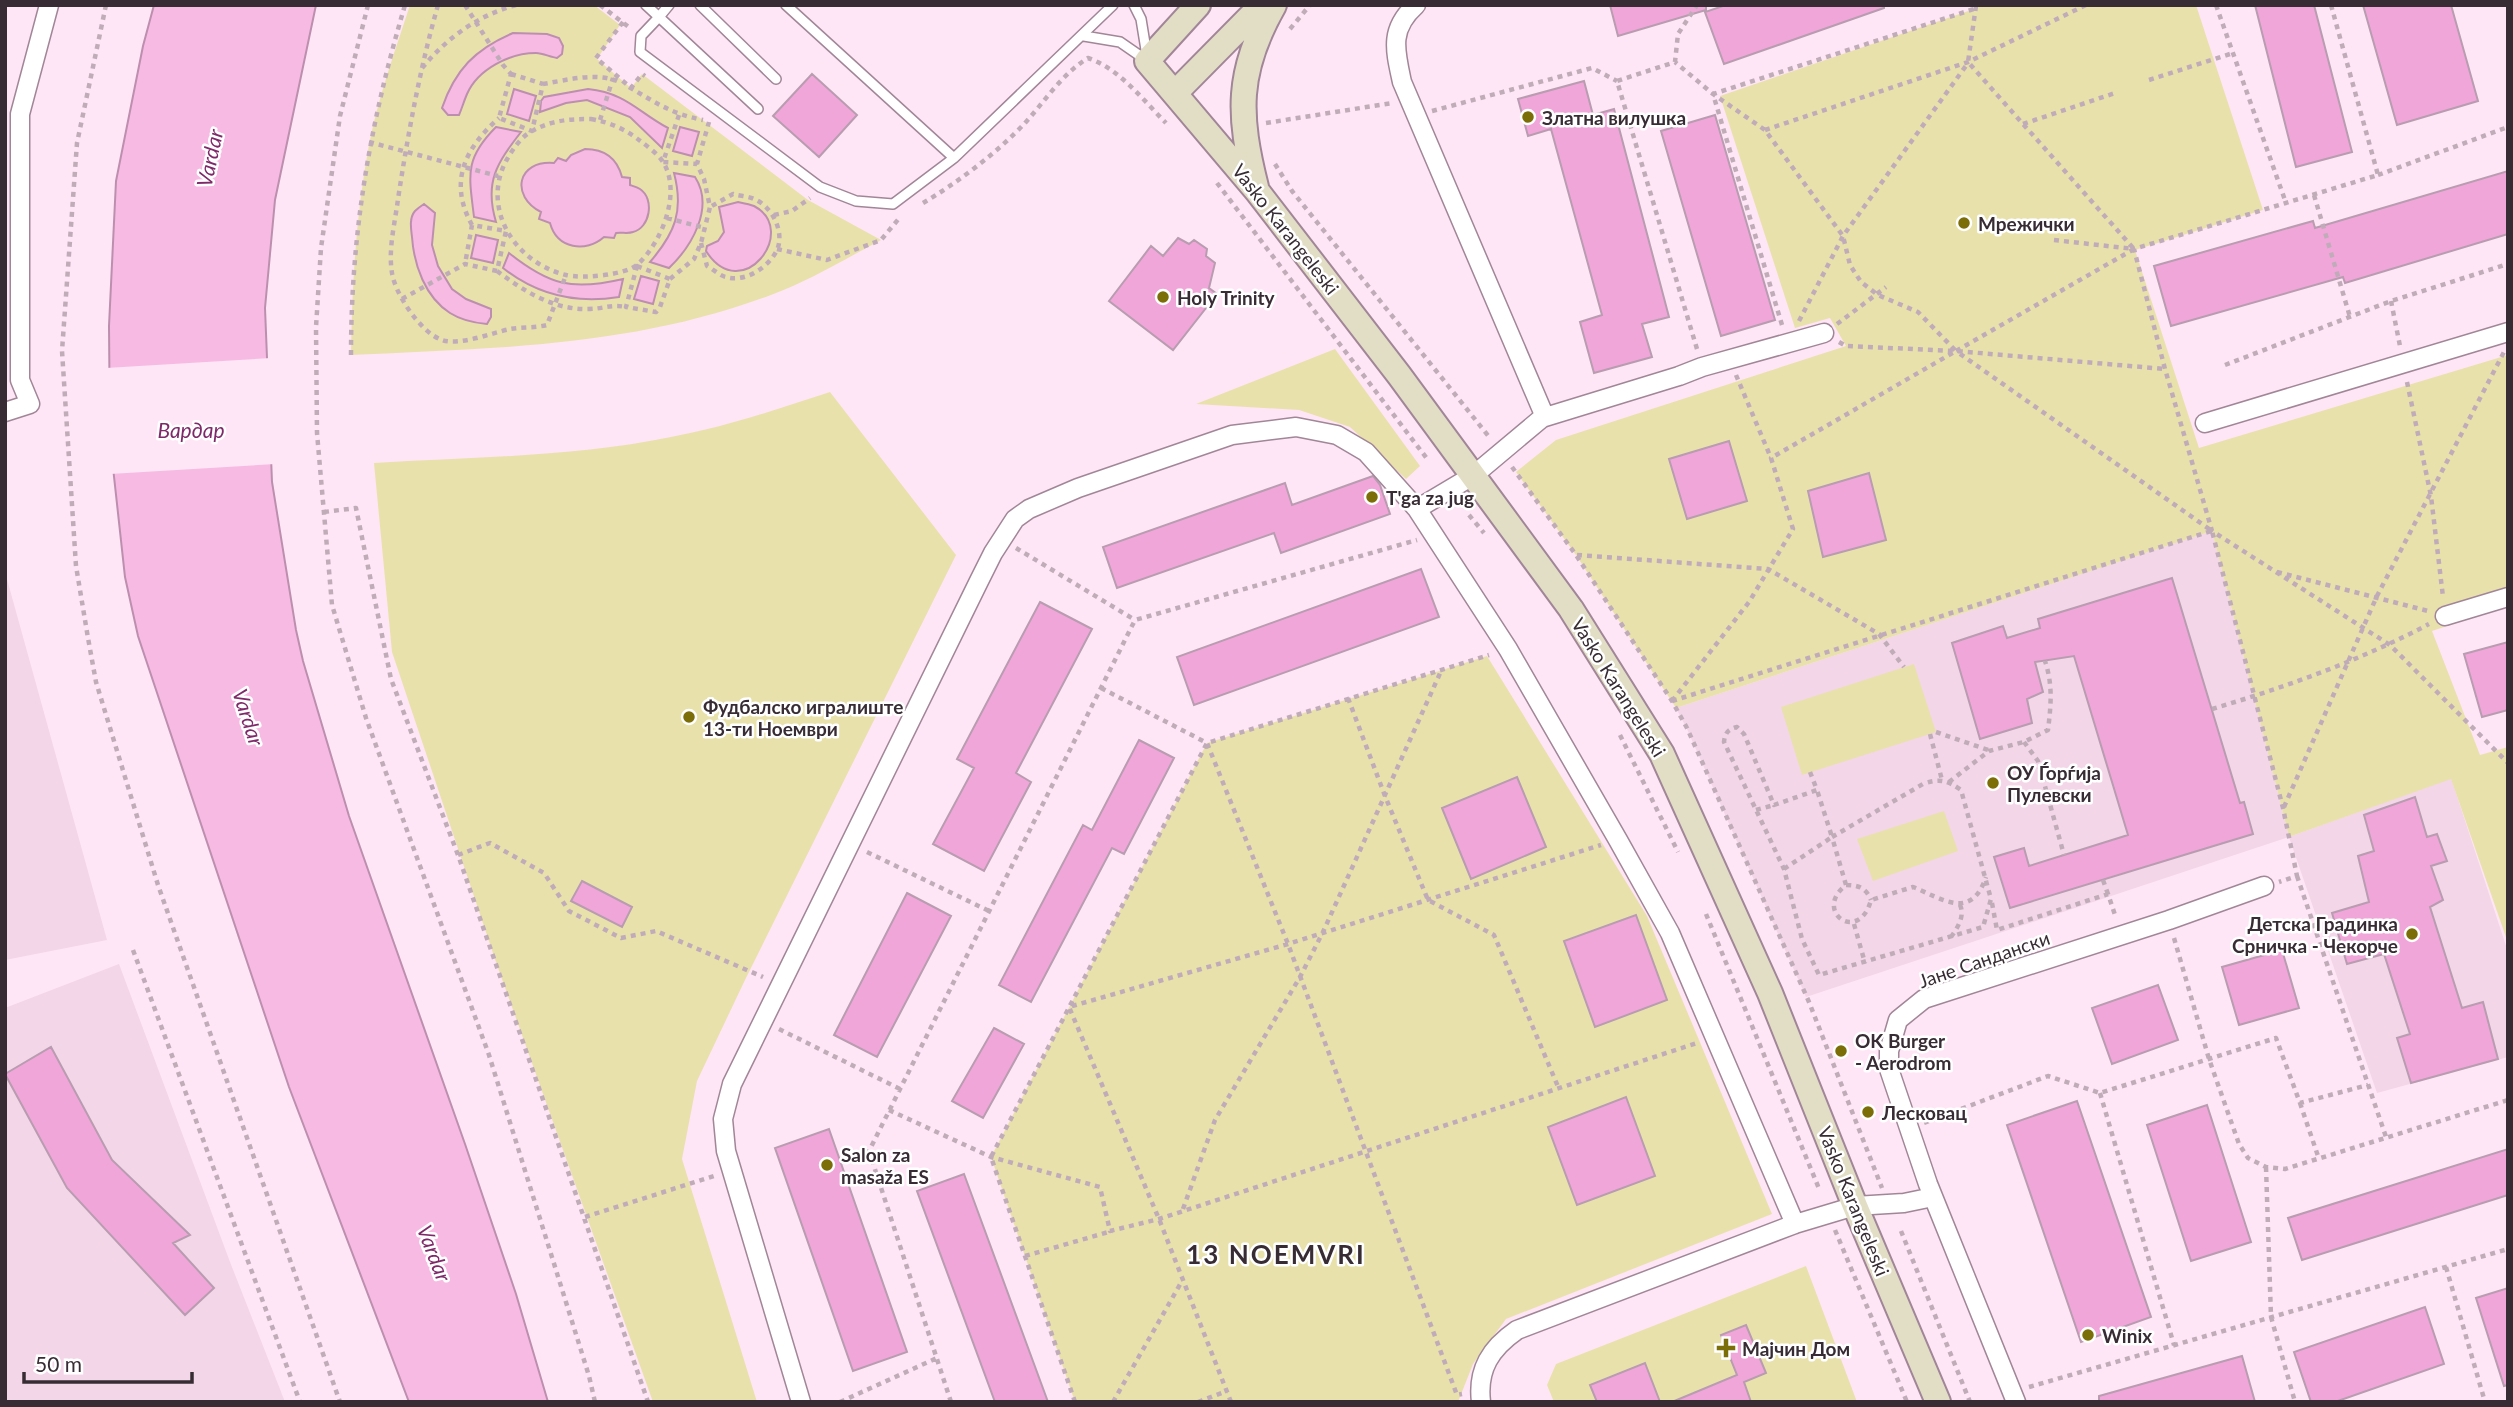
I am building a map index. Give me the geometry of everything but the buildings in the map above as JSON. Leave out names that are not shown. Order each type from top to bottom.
[{"type":"street","points":[[5,412],[30,404],[20,380],[20,114],[49,5]]},
{"type":"street","points":[[1147,61],[1198,5]]},
{"type":"street","points":[[1175,93],[1262,5]]},
{"type":"street","points":[[1257,191],[1246,139],[1243,89],[1256,44],[1275,5]]},
{"type":"street","points":[[1416,5],[1398,26],[1395,40],[1398,63],[1411,108],[1545,417]]},
{"type":"street","name":"Vasko Karangeleski","points":[[1147,61],[1257,191],[1474,475],[1571,610],[1662,754],[1770,993],[1855,1206],[1938,1402]]},
{"type":"street","points":[[2205,423],[2508,331]]},
{"type":"street","points":[[1417,509],[1474,475],[1545,417],[1702,367],[1824,333]]},
{"type":"street","points":[[801,1402],[726,1151],[723,1119],[732,1084],[979,581],[1015,519],[1029,509],[1078,488],[1232,435],[1296,427],[1337,435],[1366,452],[1417,509],[1508,649],[1670,933],[1795,1224]]},
{"type":"street","points":[[2445,615],[2508,597]]},
{"type":"street","name":"Јане Сандански","points":[[2014,1397],[1933,1197],[1889,1069],[1889,1051],[1898,1020],[1924,999],[2264,887]]},
{"type":"street","points":[[1480,1397],[1483,1366],[1495,1348],[1517,1330],[1795,1224],[1855,1206],[1904,1203],[1933,1197]]},
{"type":"lane","points":[[646,5],[758,109]]},
{"type":"lane","points":[[669,5],[641,36],[640,52],[820,187],[856,201],[893,204],[954,158],[1084,36],[1113,5]]},
{"type":"lane","points":[[700,5],[776,79]]},
{"type":"lane","points":[[786,5],[954,158]]},
{"type":"lane","points":[[1134,5],[1141,19],[1147,61]]},
{"type":"lane","points":[[1084,36],[1120,42],[1147,61]]},
{"type":"path","points":[[106,5],[77,143],[62,351],[76,566],[96,682],[158,885],[340,1402]]},
{"type":"path","points":[[368,5],[340,116],[321,248],[316,327],[317,433],[332,605],[366,718],[489,1055],[595,1402]]},
{"type":"path","points":[[351,355],[353,269],[369,142],[389,57],[405,5]]},
{"type":"path","points":[[438,5],[422,68],[406,152],[391,259],[393,282],[402,299],[429,332],[445,341],[547,325],[566,275]]},
{"type":"path","points":[[402,299],[465,264],[497,271],[539,299],[556,305],[588,309],[612,304],[656,312],[670,279],[694,259],[710,207],[704,179],[697,164],[709,121],[679,115],[659,107],[612,78],[543,84],[511,74],[465,5]]},
{"type":"path","points":[[422,68],[440,48],[475,21],[516,5]]},
{"type":"path","points":[[600,5],[641,36]]},
{"type":"path","points":[[1285,36],[1310,5]]},
{"type":"path","points":[[1675,62],[1678,34],[1697,5]]},
{"type":"path","points":[[1765,130],[1969,62],[2085,5]]},
{"type":"path","points":[[2217,5],[2286,203]]},
{"type":"path","points":[[2331,5],[2378,175]]},
{"type":"path","points":[[1713,94],[1977,6],[1969,62],[1843,236],[1788,343]]},
{"type":"path","points":[[2149,80],[2233,53]]},
{"type":"path","points":[[913,208],[934,197],[974,167],[1023,125],[1076,65],[1088,58],[1114,71],[1168,124]]},
{"type":"path","points":[[1265,123],[1411,108],[1592,68],[1617,81],[1675,62]]},
{"type":"path","points":[[1675,62],[1713,94],[1765,130],[1843,236],[1850,265],[1861,282],[1878,295],[1917,312],[1956,351],[2212,531],[2390,645],[2508,762]]},
{"type":"path","points":[[1969,62],[2134,250],[2212,531],[2283,808],[2297,876],[2387,1140]]},
{"type":"path","points":[[465,264],[472,226],[461,198],[463,168],[475,142],[499,118],[511,74]]},
{"type":"path","points":[[600,120],[612,78]]},
{"type":"path","points":[[1617,81],[1702,367]]},
{"type":"path","points":[[532,131],[543,84]]},
{"type":"path","points":[[2023,124],[2115,93]]},
{"type":"path","points":[[1713,94],[1788,343]]},
{"type":"path","points":[[626,307],[637,266],[656,241],[667,218],[671,192],[663,162],[679,115]]},
{"type":"path","points":[[1264,115],[1266,132]]},
{"type":"path","points":[[499,118],[532,131]]},
{"type":"path","points":[[670,279],[637,266],[591,277],[566,275],[543,266],[524,251],[506,231],[496,200],[498,176],[514,146],[532,131],[560,120],[600,120],[630,133],[663,162],[697,164]]},
{"type":"path","points":[[1771,458],[2134,250],[2378,175],[2508,127]]},
{"type":"path","points":[[369,142],[498,176]]},
{"type":"path","points":[[1274,162],[1292,191],[1501,452]]},
{"type":"path","points":[[1209,173],[1428,460]]},
{"type":"path","points":[[774,215],[792,211],[820,187]]},
{"type":"path","points":[[701,243],[708,265],[726,278],[747,276],[764,266],[778,249],[778,231],[774,215],[756,199],[733,194],[710,207]]},
{"type":"path","points":[[2314,195],[2350,317]]},
{"type":"path","points":[[778,249],[827,260],[881,240],[903,214]]},
{"type":"path","points":[[667,218],[705,228]]},
{"type":"path","points":[[472,226],[506,231]]},
{"type":"path","points":[[497,271],[506,231]]},
{"type":"path","points":[[2054,240],[2134,250]]},
{"type":"path","points":[[2225,365],[2391,301],[2508,264]]},
{"type":"path","points":[[1886,287],[1824,333],[1846,346],[1956,351],[2165,369]]},
{"type":"path","points":[[2391,301],[2431,496],[2445,615]]},
{"type":"path","points":[[2283,808],[2377,596],[2508,346]]},
{"type":"path","points":[[1730,359],[1771,458],[1793,529],[1749,602],[1672,701],[2212,531]]},
{"type":"path","points":[[324,512],[356,508],[391,679],[458,855],[648,1402]]},
{"type":"path","points":[[1469,515],[1490,541]]},
{"type":"path","points":[[1002,540],[1135,620],[1433,535]]},
{"type":"path","points":[[1576,555],[1768,569],[1879,634],[1904,667]]},
{"type":"path","points":[[2271,570],[2445,615]]},
{"type":"path","points":[[2212,709],[2390,645],[2445,615]]},
{"type":"path","points":[[951,1402],[869,1151],[1135,620]]},
{"type":"path","points":[[1075,1402],[991,1157],[1207,743],[1508,649]]},
{"type":"path","points":[[1949,782],[1989,751],[2024,742],[2048,730],[2052,697],[2051,678],[2045,661]]},
{"type":"path","points":[[1183,1209],[1215,1120],[1300,977],[1323,932],[1442,669]]},
{"type":"path","points":[[1101,688],[1207,743],[1288,944],[1457,1395],[1454,1402]]},
{"type":"path","points":[[1348,698],[1428,900],[1494,935],[1559,1088]]},
{"type":"path","points":[[1616,727],[1682,860]]},
{"type":"path","points":[[1774,805],[1744,734],[1737,727],[1729,729],[1724,736],[1724,742],[1784,869],[1802,939],[1819,975],[1983,927],[1991,899]]},
{"type":"path","points":[[1942,780],[1933,733],[1989,751]]},
{"type":"path","points":[[2024,742],[2038,761],[2064,855]]},
{"type":"path","points":[[1810,772],[1846,885]]},
{"type":"path","points":[[1784,869],[1832,837],[1936,779],[1949,782],[1961,790],[1986,877],[1997,930],[2108,894]]},
{"type":"path","points":[[1756,810],[1817,790]]},
{"type":"path","points":[[1069,1007],[1288,944],[1618,840]]},
{"type":"path","points":[[458,855],[490,843],[544,873],[569,911],[621,938],[656,931],[780,985]]},
{"type":"path","points":[[850,843],[989,911]]},
{"type":"path","points":[[2264,887],[2297,876]]},
{"type":"path","points":[[1854,923],[1865,914],[1871,900],[1913,887],[1942,900],[1959,903],[1971,901],[1981,893],[1986,877]]},
{"type":"path","points":[[2104,880],[2121,936]]},
{"type":"path","points":[[1854,923],[1840,918],[1835,911],[1833,901],[1836,892],[1846,885],[1860,886],[1871,900]]},
{"type":"path","points":[[1951,938],[1962,915],[1959,903]]},
{"type":"path","points":[[1704,909],[1820,1191]]},
{"type":"path","points":[[2169,920],[2209,1059],[2239,1144],[2248,1158],[2266,1167],[2286,1169],[2387,1140],[2508,1100]]},
{"type":"path","points":[[1854,923],[1865,963]]},
{"type":"path","points":[[133,950],[300,1402]]},
{"type":"path","points":[[1069,1007],[1159,1219],[1231,1402]]},
{"type":"path","points":[[762,1021],[900,1089]]},
{"type":"path","points":[[1025,1256],[1159,1219],[1714,1037]]},
{"type":"path","points":[[1910,1128],[2048,1076],[2100,1093],[2276,1038],[2319,1159]]},
{"type":"path","points":[[2300,1103],[2368,1084]]},
{"type":"path","points":[[2100,1093],[2174,1345]]},
{"type":"path","points":[[889,1110],[991,1157],[1100,1187],[1110,1231],[1120,1229]]},
{"type":"path","points":[[2266,1167],[2271,1317],[2295,1402]]},
{"type":"path","points":[[585,1217],[732,1171]]},
{"type":"path","points":[[1834,1226],[1907,1402]]},
{"type":"path","points":[[1901,1231],[1970,1402]]},
{"type":"path","points":[[2014,1397],[2174,1345],[2508,1249]]},
{"type":"path","points":[[2446,1267],[2484,1402]]},
{"type":"path","points":[[1113,1402],[1183,1280]]},
{"type":"path","points":[[840,1402],[937,1358]]},
{"type":"path","points":[[1198,1402],[1227,1391]]},
{"type":"path","points":[[1457,1395],[1480,1397]]},
{"type":"shaded area","points":[[410,5],[594,5],[620,25],[597,59],[631,88],[642,74],[808,200],[881,240],[771,295],[668,325],[564,342],[351,355],[356,249],[369,145],[387,75]]},
{"type":"shaded area","points":[[1978,5],[2196,5],[2263,210],[2135,250],[2199,448],[2508,355],[2508,606],[2432,631],[2480,755],[2508,747],[2508,943],[2451,779],[2289,837],[2212,531],[1676,708],[1576,555],[1516,472],[1556,440],[1846,346],[1830,318],[1795,328],[1720,96],[1977,8]]},
{"type":"shaded area","points":[[1335,349],[1420,466],[1406,479],[1350,427],[1299,410],[1196,404]]},
{"type":"shaded area","points":[[830,392],[956,555],[697,1081],[682,1159],[757,1402],[653,1402],[497,965],[392,652],[374,463],[523,455],[634,444],[712,428]]},
{"type":"shaded area","name":"ОУ Ѓорѓија Пулевски","points":[[2212,531],[2289,837],[1806,997],[1676,708]]},
{"type":"shaded area","points":[[5,572],[107,940],[5,960]]},
{"type":"shaded area","points":[[1487,656],[1647,916],[1772,1214],[1506,1319],[1473,1364],[1458,1402],[1075,1402],[991,1157],[1207,743]]},
{"type":"shaded area","points":[[1914,664],[1936,732],[1802,775],[1781,707]]},
{"type":"shaded area","name":"Детска Градинка Срничка - Чекорче","points":[[2451,778],[2508,952],[2508,1057],[2377,1093],[2289,837]]},
{"type":"shaded area","points":[[1944,811],[1958,851],[1873,881],[1857,839]]},
{"type":"shaded area","points":[[119,964],[285,1402],[5,1402],[5,1008]]},
{"type":"shaded area","points":[[1806,1266],[1857,1402],[1554,1402],[1547,1385],[1556,1364]]},
{"type":"water","name":"Вардар","points":[[154,5],[316,5],[275,200],[265,308],[272,482],[296,630],[349,816],[516,1294],[548,1402],[409,1402],[289,1087],[138,636],[125,577],[110,440],[109,326],[116,181]]},
{"type":"water","points":[[513,33],[547,34],[559,38],[563,46],[562,54],[557,58],[539,53],[526,54],[496,64],[472,85],[459,115],[448,115],[442,108],[460,72],[477,54]]},
{"type":"water","points":[[514,89],[536,96],[529,121],[507,114]]},
{"type":"water","points":[[588,89],[622,99],[668,128],[662,148],[630,117],[587,100],[566,103],[540,112],[544,97]]},
{"type":"water","points":[[496,127],[521,132],[499,164],[492,184],[491,195],[496,222],[474,217],[470,179],[478,149]]},
{"type":"water","points":[[680,127],[699,132],[692,156],[673,151]]},
{"type":"water","points":[[585,149],[599,151],[613,160],[622,177],[630,178],[630,185],[645,194],[649,213],[643,225],[631,233],[616,233],[614,238],[604,237],[589,245],[573,246],[559,238],[550,223],[539,219],[541,212],[525,197],[522,180],[532,167],[554,163],[558,158],[566,161],[571,155]]},
{"type":"water","points":[[674,173],[695,177],[701,189],[702,201],[698,226],[685,249],[669,268],[650,262],[666,241],[675,221],[678,199]]},
{"type":"water","points":[[738,202],[754,206],[767,217],[771,231],[769,246],[761,258],[749,268],[735,271],[720,266],[706,251],[707,246],[718,241],[724,232],[719,207]]},
{"type":"water","points":[[424,204],[435,213],[432,245],[438,266],[452,289],[466,299],[491,309],[487,324],[468,321],[450,313],[434,298],[422,279],[413,248],[411,220],[416,210]]},
{"type":"water","points":[[476,235],[498,240],[493,263],[471,258]]},
{"type":"water","points":[[509,253],[537,272],[562,282],[589,284],[623,279],[619,297],[572,298],[543,291],[503,268]]},
{"type":"water","points":[[641,276],[659,281],[653,304],[634,299]]},
{"type":"pier","points":[[271,358],[275,464],[110,474],[106,368]]},
{"type":"place","name":"Златна вилушка","points":[[1528,117]]},
{"type":"place","name":"Мрежички","points":[[1964,223]]},
{"type":"place","name":"Holy Trinity","points":[[1163,297]]},
{"type":"place","name":"T'ga za jug","points":[[1372,497]]},
{"type":"place","name":"Фудбалско игралиште 13-ти Ноември","points":[[689,717]]},
{"type":"place","name":"ОУ Ѓорѓија Пулевски","points":[[1993,783]]},
{"type":"place","name":"Детска Градинка Срничка - Чекорче","points":[[2412,934]]},
{"type":"place","name":"OK Burger - Aerodrom","points":[[1841,1051]]},
{"type":"place","name":"Лесковац","points":[[1868,1112]]},
{"type":"place","name":"Salon za masaža ES","points":[[827,1165]]},
{"type":"place","name":"Winix","points":[[2088,1335]]},
{"type":"place","name":"Мајчин Дом","points":[[1726,1348]]},
{"type":"district","name":"13 NOEMVRI","points":[[1276,1254]]},
{"type":"water label","name":"Vardar","points":[[209,158]]},
{"type":"water label","name":"Vardar","points":[[249,717]]},
{"type":"water label","name":"Vardar","points":[[435,1253]]}]
